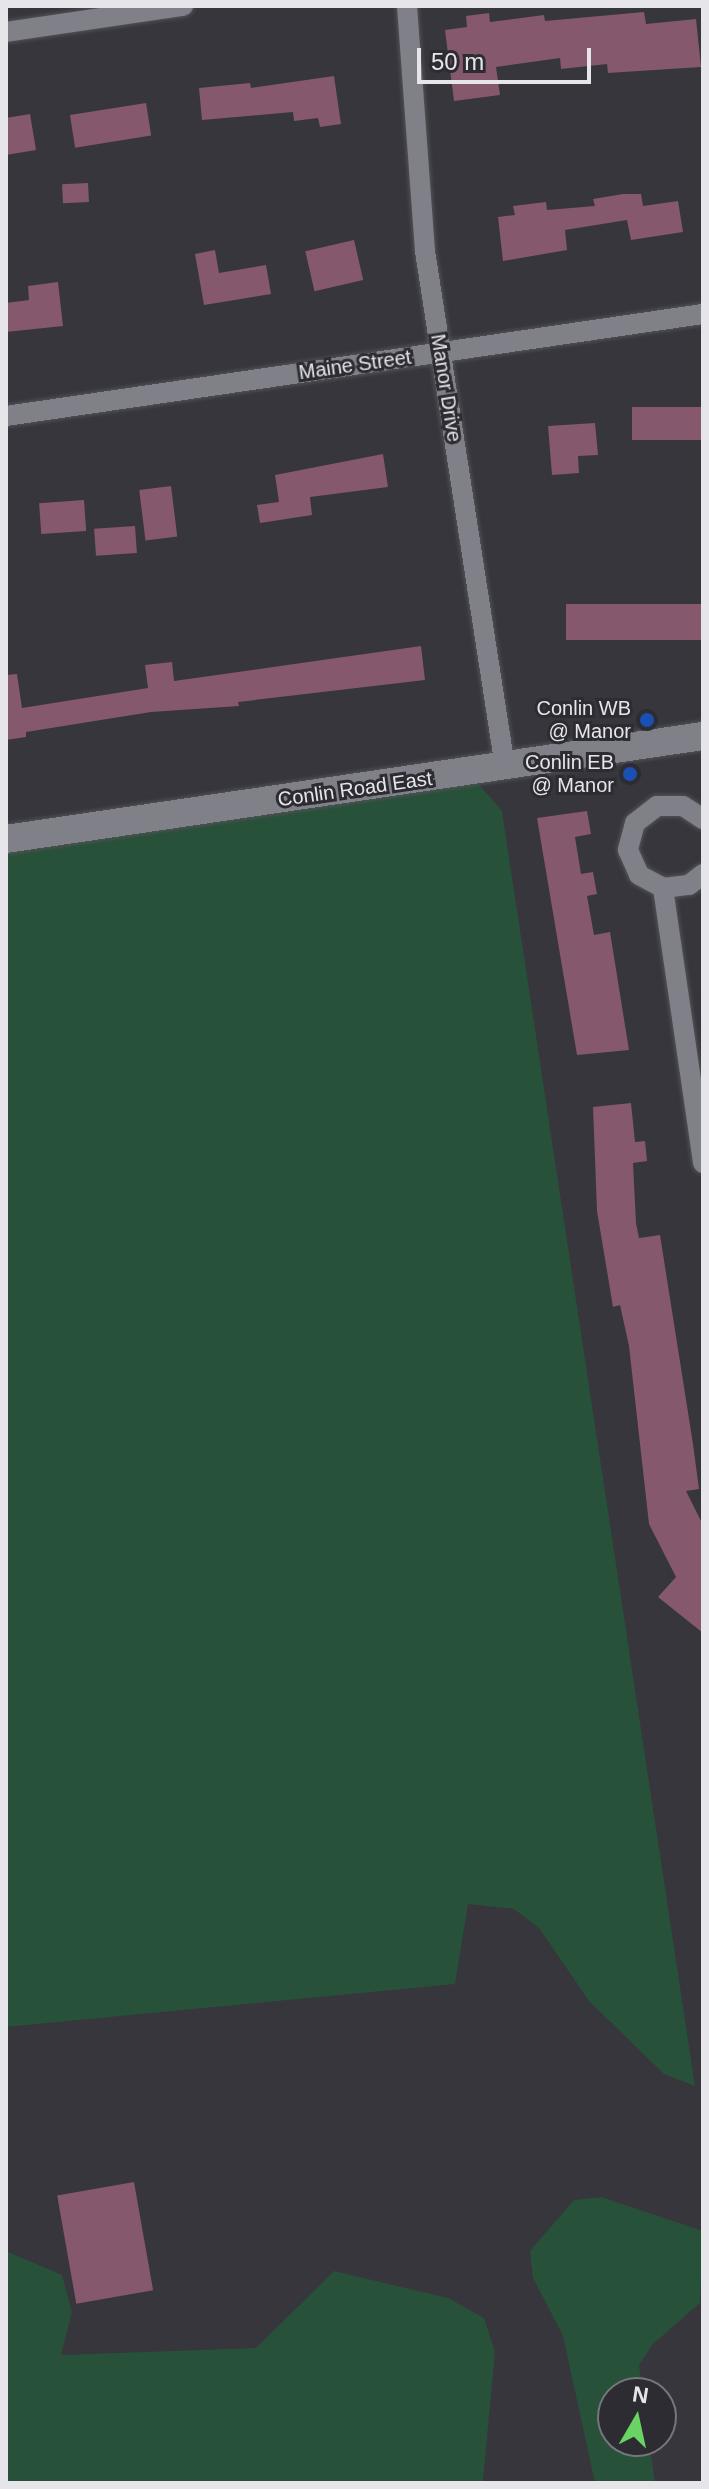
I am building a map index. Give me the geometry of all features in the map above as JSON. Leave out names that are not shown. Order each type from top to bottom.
[{"type":"street","points":[[6,32],[183,6]]},
{"type":"street","name":"Manor Drive","points":[[407,6],[425,251],[505,767]]},
{"type":"street","name":"Maine Street","points":[[6,416],[703,314]]},
{"type":"street","name":"Conlin Road East","points":[[6,839],[703,736]]},
{"type":"street","points":[[703,819],[670,804],[645,813],[635,823],[628,850],[639,875],[663,888],[689,885],[703,874]]},
{"type":"street","points":[[663,888],[703,1163]]},
{"type":"green space","points":[[470,774],[502,811],[695,2086],[664,2074],[589,2001],[539,1928],[514,1909],[468,1904],[455,1984],[6,2027],[6,843]]},
{"type":"green space","points":[[601,2197],[703,2231],[700,2303],[652,2345],[639,2365],[641,2377],[597,2377],[597,2457],[651,2457],[655,2483],[595,2483],[563,2336],[533,2278],[530,2251],[574,2200]]},
{"type":"green space","points":[[6,2251],[62,2275],[72,2312],[61,2355],[256,2348],[334,2271],[448,2298],[484,2318],[495,2352],[483,2480],[487,2483],[6,2483]]},
{"type":"building","points":[[644,12],[646,24],[696,19],[701,67],[608,73],[607,64],[561,69],[560,58],[496,67],[500,95],[454,101],[445,30],[467,27],[466,16],[489,13],[490,22],[544,15],[545,21]]},
{"type":"building","points":[[334,76],[341,124],[320,127],[318,118],[294,121],[293,112],[202,120],[199,88],[250,83],[251,88]]},
{"type":"building","points":[[146,103],[151,136],[75,148],[70,115]]},
{"type":"building","points":[[30,114],[36,150],[6,155],[6,118]]},
{"type":"building","points":[[88,183],[89,202],[63,203],[62,184]]},
{"type":"building","points":[[641,194],[643,206],[678,201],[683,232],[631,240],[627,220],[565,230],[567,250],[503,261],[498,217],[515,215],[513,206],[546,202],[547,210],[595,206],[593,199]]},
{"type":"building","points":[[354,240],[363,280],[315,291],[305,251]]},
{"type":"building","points":[[215,250],[219,273],[266,265],[271,294],[204,305],[195,254]]},
{"type":"building","points":[[58,282],[63,326],[6,332],[6,303],[29,300],[28,286]]},
{"type":"building","points":[[632,407],[703,407],[703,440],[632,440]]},
{"type":"building","points":[[595,423],[598,455],[578,456],[579,473],[552,475],[548,426]]},
{"type":"building","points":[[383,454],[388,487],[310,497],[312,515],[260,523],[257,505],[279,502],[275,475]]},
{"type":"building","points":[[171,486],[177,537],[145,541],[139,490]]},
{"type":"building","points":[[84,500],[86,531],[41,534],[39,503]]},
{"type":"building","points":[[135,526],[137,553],[96,556],[94,529]]},
{"type":"building","points":[[566,604],[703,604],[703,640],[566,640]]},
{"type":"building","points":[[421,646],[425,680],[238,702],[239,706],[151,712],[26,732],[26,737],[6,740],[6,675],[17,674],[22,708],[148,688],[145,665],[172,662],[174,681]]},
{"type":"building","points":[[587,811],[591,834],[575,837],[581,874],[593,872],[597,894],[587,896],[594,935],[610,932],[629,1050],[577,1055],[537,818]]},
{"type":"building","points":[[631,1103],[635,1142],[645,1141],[647,1161],[633,1163],[636,1223],[639,1238],[660,1235],[693,1444],[699,1489],[686,1491],[703,1525],[703,1633],[658,1597],[676,1577],[649,1524],[629,1346],[620,1305],[613,1307],[597,1211],[593,1107]]},
{"type":"building","points":[[134,2182],[153,2290],[76,2304],[57,2196]]},
{"type":"place","name":"Conlin WB @ Manor","points":[[647,720]]},
{"type":"place","name":"Conlin EB @ Manor","points":[[630,774]]}]
